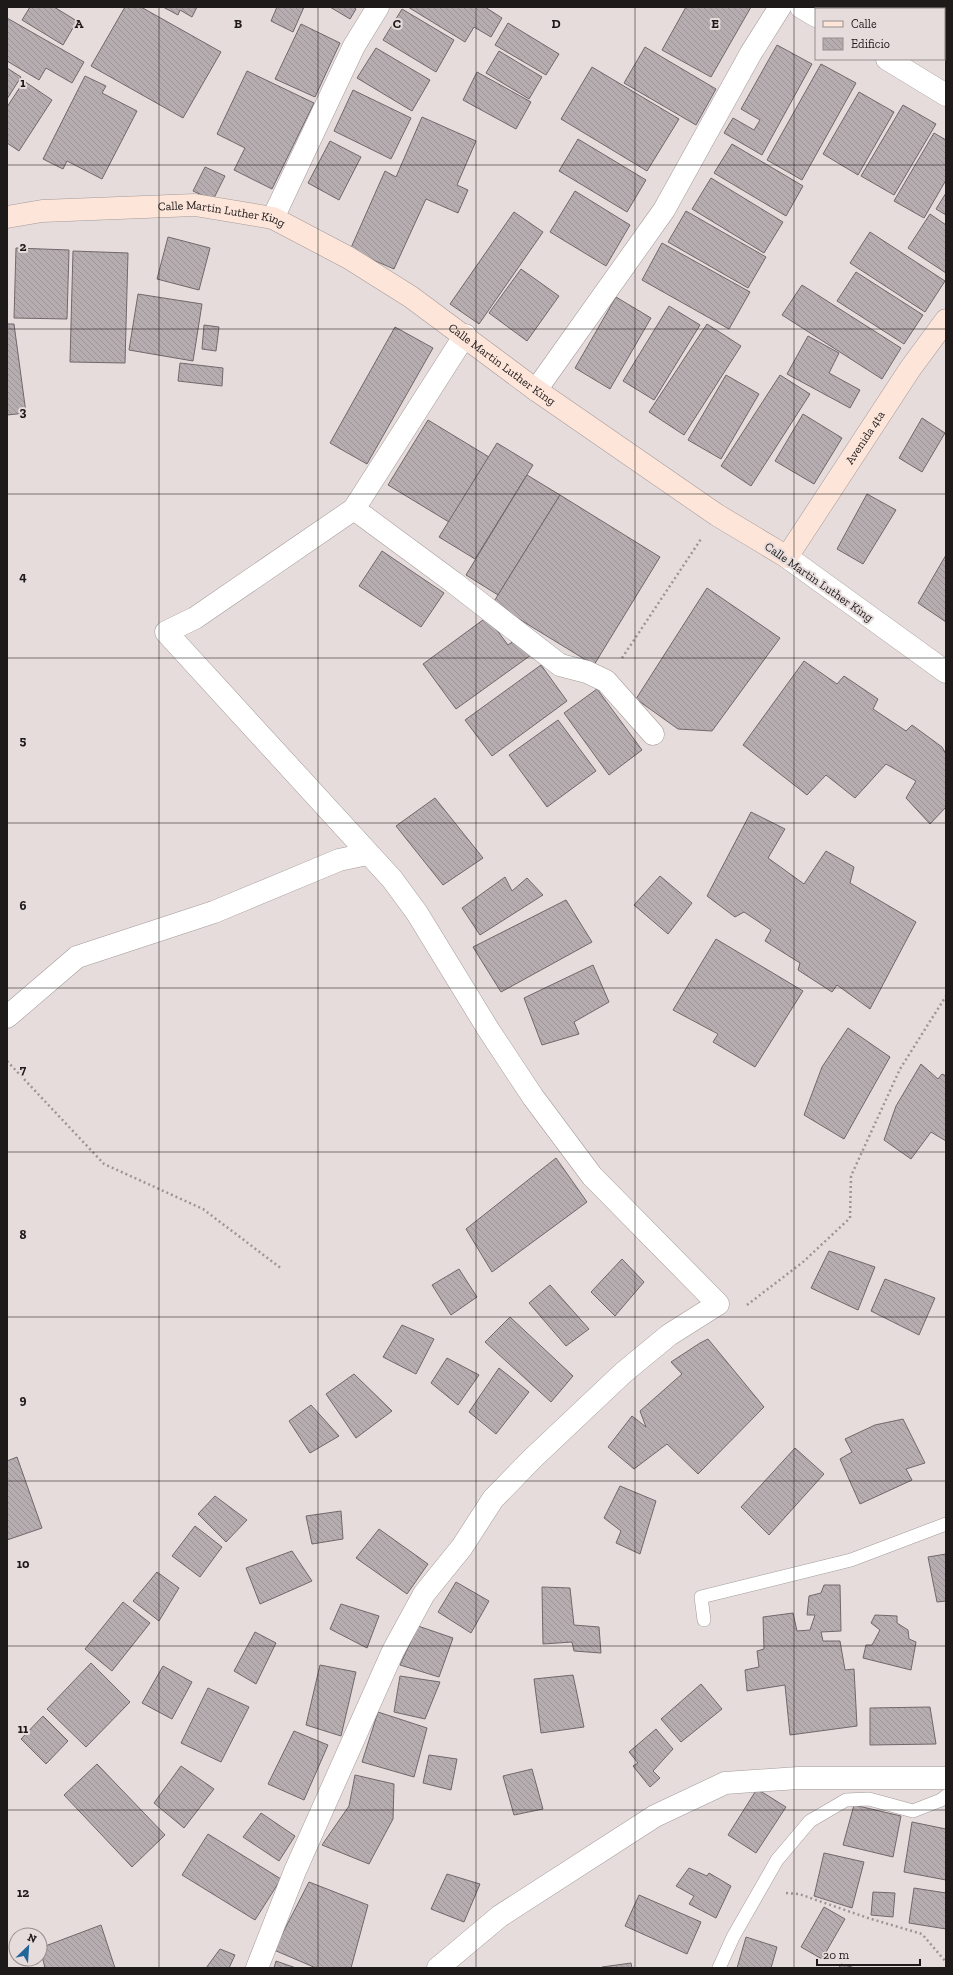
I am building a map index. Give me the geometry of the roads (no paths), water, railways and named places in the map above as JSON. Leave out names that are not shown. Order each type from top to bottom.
[{"type":"street","points":[[272,218],[354,46],[378,7]]},
{"type":"street","points":[[536,390],[664,210],[751,53],[780,7]]},
{"type":"street","points":[[801,7],[815,15]]},
{"type":"street","points":[[889,60],[946,95]]},
{"type":"street","name":"Calle Martin Luther King","points":[[7,217],[42,211],[195,205],[272,218],[349,258],[411,296],[465,335],[536,390],[717,515],[787,557],[946,672]]},
{"type":"street","name":"Avenida 4ta","points":[[787,557],[910,369],[946,320]]},
{"type":"street","points":[[257,1968],[295,1871],[390,1658],[424,1594],[462,1547],[493,1499],[533,1458],[623,1373],[669,1335],[718,1304],[592,1176],[533,1097],[488,1029],[417,913],[392,879],[166,632],[195,618],[354,509],[465,335]]},
{"type":"street","points":[[354,509],[453,582],[560,665],[587,672],[606,682],[654,734]]},
{"type":"street","points":[[7,1016],[77,957],[214,912],[339,860],[368,854]]},
{"type":"street","points":[[438,1968],[500,1916],[649,1820],[725,1783],[798,1778],[946,1778]]},
{"type":"lane","points":[[704,1620],[701,1597],[851,1560],[946,1524]]},
{"type":"lane","points":[[719,1968],[733,1937],[776,1860],[810,1821],[846,1800],[870,1799],[913,1811],[941,1800],[946,1796]]}]
